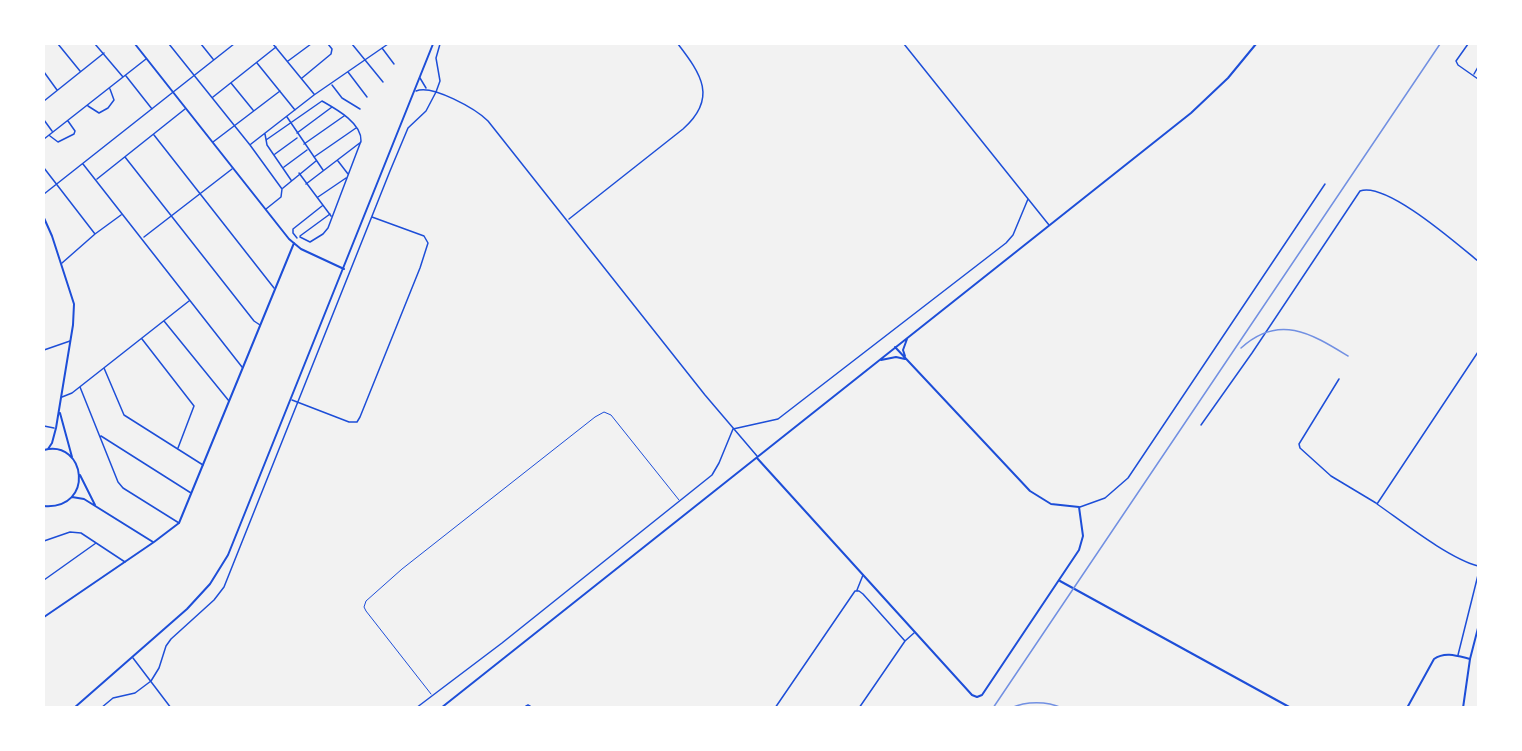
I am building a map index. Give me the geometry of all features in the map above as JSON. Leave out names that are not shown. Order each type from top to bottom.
[{"type":"street","points":[[58,44],[80,72]]},
{"type":"street","points":[[95,44],[152,109]]},
{"type":"street","points":[[135,44],[294,243],[344,269]]},
{"type":"street","points":[[169,44],[250,145],[282,189]]},
{"type":"street","points":[[201,44],[214,60]]},
{"type":"street","points":[[44,195],[234,44]]},
{"type":"street","points":[[274,44],[314,94]]},
{"type":"street","points":[[288,61],[311,44]]},
{"type":"street","points":[[301,78],[331,54],[332,48],[328,44]]},
{"type":"street","points":[[352,44],[383,82]]},
{"type":"street","points":[[250,145],[314,94],[388,44]]},
{"type":"street","points":[[74,708],[187,609],[220,569],[235,542],[434,44]]},
{"type":"street","points":[[101,708],[113,699],[135,693],[151,681],[159,669],[171,639],[214,600],[224,587],[408,128],[426,111],[436,92],[440,81],[436,58],[440,44]]},
{"type":"street","points":[[568,220],[683,129],[697,115],[703,98],[702,83],[696,68],[678,44]]},
{"type":"street","points":[[904,44],[1049,226]]},
{"type":"street","points":[[441,708],[1198,107],[1228,78],[1256,44]]},
{"type":"street","points":[[1468,44],[1456,61],[1458,65],[1479,79]]},
{"type":"street","points":[[212,98],[276,47]]},
{"type":"street","points":[[382,48],[394,64]]},
{"type":"street","points":[[44,101],[104,53]]},
{"type":"street","points":[[44,139],[146,58]]},
{"type":"street","points":[[256,62],[295,110]]},
{"type":"street","points":[[1473,75],[1479,67]]},
{"type":"street","points":[[44,72],[57,90]]},
{"type":"street","points":[[348,72],[367,97]]},
{"type":"street","points":[[420,78],[427,89]]},
{"type":"street","points":[[231,83],[253,111]]},
{"type":"street","points":[[331,84],[342,98],[360,109]]},
{"type":"street","points":[[88,105],[99,113],[108,108],[114,100],[109,88]]},
{"type":"street","points":[[414,92],[427,89],[436,92],[474,109],[488,121],[733,429],[972,695],[980,697],[1060,581],[1082,544],[1079,507]]},
{"type":"street","points":[[213,143],[280,91]]},
{"type":"street","points":[[266,140],[321,101],[344,115],[356,128],[362,136],[361,141],[323,234],[310,242],[298,238],[292,231],[293,229],[323,205]]},
{"type":"street","points":[[297,133],[333,107]]},
{"type":"street","points":[[96,180],[186,109]]},
{"type":"street","points":[[304,144],[344,115]]},
{"type":"street","points":[[286,117],[324,171]]},
{"type":"street","points":[[44,120],[53,132]]},
{"type":"street","points":[[49,134],[58,142],[74,134],[75,131],[68,120]]},
{"type":"street","points":[[314,158],[356,128]]},
{"type":"street","points":[[265,134],[274,155],[291,180]]},
{"type":"street","points":[[154,135],[274,288]]},
{"type":"street","points":[[274,155],[299,137]]},
{"type":"street","points":[[306,184],[361,141]]},
{"type":"street","points":[[283,168],[308,150]]},
{"type":"street","points":[[125,157],[254,321],[261,325]]},
{"type":"street","points":[[266,210],[281,197],[282,189],[291,180],[316,160]]},
{"type":"street","points":[[337,160],[348,176]]},
{"type":"street","points":[[83,164],[243,368]]},
{"type":"street","points":[[44,168],[95,234]]},
{"type":"street","points":[[142,238],[233,168]]},
{"type":"street","points":[[299,173],[331,215]]},
{"type":"street","points":[[317,198],[348,176]]},
{"type":"street","points":[[895,347],[1030,491],[1051,504],[1079,507],[1105,498],[1128,478],[1325,184]]},
{"type":"street","points":[[1201,425],[1360,191],[1366,189],[1398,199],[1479,261]]},
{"type":"street","points":[[733,429],[778,419],[1006,243],[1013,235],[1028,200]]},
{"type":"street","points":[[61,263],[122,214]]},
{"type":"street","points":[[44,617],[179,523],[294,243],[331,215]]},
{"type":"street","points":[[292,400],[343,421],[354,423],[358,420],[428,246],[424,236],[372,217]]},
{"type":"street","points":[[44,218],[48,224],[74,304],[62,397],[52,443],[48,449]]},
{"type":"street","points":[[44,226],[48,224]]},
{"type":"street","points":[[62,397],[80,387],[190,301]]},
{"type":"street","points":[[164,321],[229,402]]},
{"type":"street","points":[[905,359],[903,350],[909,336]]},
{"type":"street","points":[[142,338],[194,406],[177,450]]},
{"type":"street","points":[[44,350],[70,341]]},
{"type":"street","points":[[1377,504],[1479,352]]},
{"type":"street","points":[[879,360],[896,357],[905,359]]},
{"type":"street","points":[[104,367],[124,416],[204,465]]},
{"type":"street","points":[[1339,379],[1299,444],[1300,448],[1331,476],[1377,504],[1421,535],[1456,556],[1479,566]]},
{"type":"street","points":[[80,387],[120,485],[179,523]]},
{"type":"street","points":[[59,411],[72,458]]},
{"type":"street","points":[[44,426],[56,428]]},
{"type":"street","points":[[416,708],[502,643],[714,473],[733,429]]},
{"type":"street","points":[[100,436],[192,493]]},
{"type":"street","points":[[44,450],[65,453],[72,458],[96,506]]},
{"type":"street","points":[[44,506],[52,506],[72,497],[77,490],[79,473]]},
{"type":"street","points":[[72,497],[81,498],[96,506],[154,542]]},
{"type":"street","points":[[44,541],[76,532],[126,561]]},
{"type":"street","points":[[44,580],[96,543]]},
{"type":"street","points":[[775,708],[850,596],[857,590],[863,574]]},
{"type":"street","points":[[1457,656],[1479,575]]},
{"type":"street","points":[[1060,581],[1291,708]]},
{"type":"street","points":[[857,590],[905,641]]},
{"type":"street","points":[[1463,708],[1470,659],[1479,628]]},
{"type":"street","points":[[859,708],[905,641],[915,632]]},
{"type":"street","points":[[1407,708],[1434,659],[1442,655],[1470,659]]},
{"type":"street","points":[[132,657],[171,708]]},
{"type":"street","points":[[523,708],[528,705],[533,708]]},
{"type":"lane","points":[[432,695],[366,611],[364,607],[366,601],[402,569],[586,423],[600,413],[609,413],[679,500]]},
{"type":"railway","points":[[993,708],[1440,44]]},
{"type":"railway","points":[[1241,348],[1255,337],[1282,329],[1308,335],[1348,356]]},
{"type":"railway","points":[[1011,708],[1036,703],[1062,708]]}]
